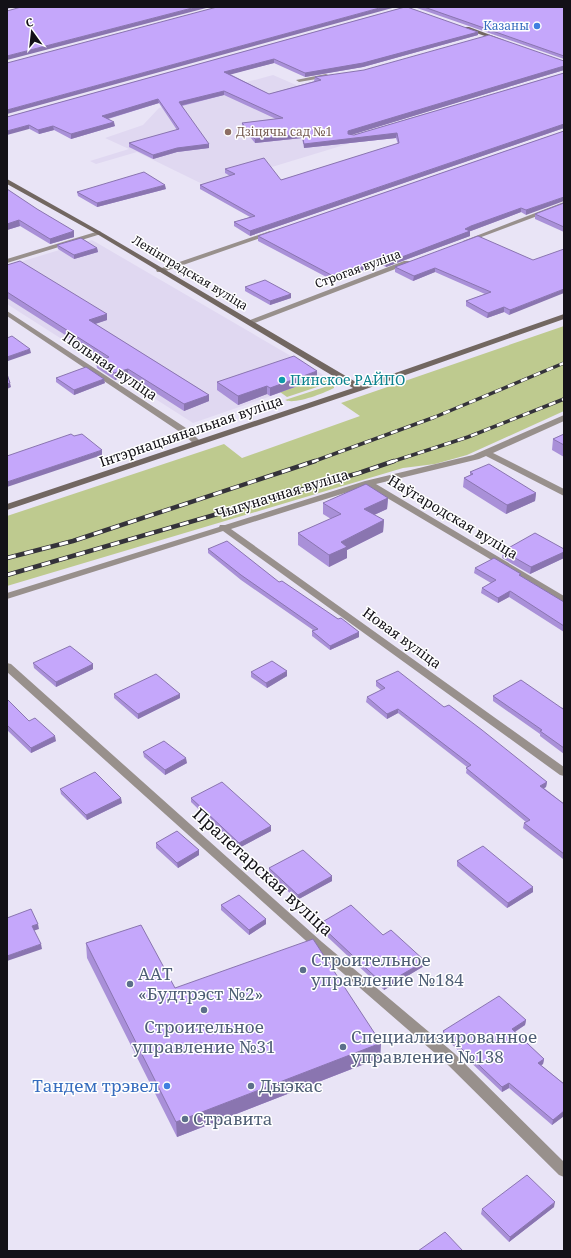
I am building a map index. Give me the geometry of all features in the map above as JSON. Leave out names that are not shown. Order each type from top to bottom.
[{"type":"street","points":[[461,26],[504,41]]},
{"type":"street","points":[[480,39],[489,36]]},
{"type":"street","points":[[299,80],[334,74]]},
{"type":"street","name":"Ленінградская вуліца","points":[[7,181],[99,233],[360,388]]},
{"type":"street","points":[[460,243],[564,204]]},
{"type":"street","points":[[160,270],[274,231]]},
{"type":"street","points":[[7,261],[99,233]]},
{"type":"street","name":"Строгая вуліца","points":[[249,322],[415,260]]},
{"type":"street","name":"Польная вуліца","points":[[7,313],[186,432],[198,442]]},
{"type":"street","name":"Інтэрнацыянальная вуліца","points":[[7,507],[360,388],[564,316]]},
{"type":"street","name":"Чыгуначная вуліца","points":[[7,596],[223,527],[368,483],[476,457],[564,418]]},
{"type":"street","points":[[487,453],[564,493]]},
{"type":"street","name":"Наўгародская вуліца","points":[[368,483],[564,600]]},
{"type":"street","name":"Новая вуліца","points":[[223,527],[564,772]]},
{"type":"street","name":"Пралетарская вуліца","points":[[7,666],[318,944],[449,1057],[564,1171]]},
{"type":"shaded area","name":"Дзіцячы сад №1","points":[[273,75],[317,94],[354,142],[262,170],[231,198],[137,152],[96,164],[90,161],[129,149],[105,138],[143,125],[159,108]]},
{"type":"shaded area","points":[[92,240],[327,377],[193,423],[7,304],[7,266]]},
{"type":"green space","points":[[564,326],[564,411],[467,455],[435,464],[403,468],[7,586],[7,516],[224,444],[242,458],[360,416],[341,403]]},
{"type":"green space","points":[[325,377],[332,382],[287,397],[280,392]]},
{"type":"green space","points":[[334,384],[334,388],[310,398],[295,401],[285,400]]},
{"type":"building","points":[[21,7],[196,7],[7,56],[7,11]]},
{"type":"building","points":[[217,7],[383,7],[7,110],[7,63]]},
{"type":"building","points":[[405,7],[478,32],[363,63],[305,73],[274,59],[224,72],[269,94],[321,80],[315,77],[364,70],[489,35],[564,61],[564,66],[348,131],[348,134],[354,135],[564,73],[564,124],[250,231],[234,222],[255,216],[200,185],[235,174],[225,169],[264,158],[281,180],[399,143],[397,133],[304,144],[302,134],[255,139],[242,123],[283,118],[224,91],[179,102],[209,144],[177,148],[153,155],[129,143],[179,129],[158,99],[102,116],[114,122],[71,134],[53,126],[38,130],[29,125],[7,131],[7,117]]},
{"type":"building","points":[[424,7],[564,7],[564,56]]},
{"type":"building","points":[[564,131],[564,197],[526,210],[521,208],[471,226],[465,229],[470,231],[386,263],[380,260],[335,277],[258,236]]},
{"type":"building","points":[[144,172],[165,185],[97,203],[77,192]]},
{"type":"building","points":[[7,189],[74,231],[50,239],[19,220],[7,224]]},
{"type":"building","points":[[564,203],[564,227],[535,214]]},
{"type":"building","points":[[478,236],[533,260],[564,249],[564,289],[510,310],[504,307],[488,313],[466,301],[491,292],[435,268],[414,276],[395,267]]},
{"type":"building","points":[[81,238],[97,248],[74,255],[57,245]]},
{"type":"building","points":[[20,261],[107,314],[89,320],[209,395],[184,404],[128,369],[114,373],[96,362],[109,357],[7,292],[7,265]]},
{"type":"building","points":[[265,280],[291,294],[270,301],[245,287]]},
{"type":"building","points":[[12,336],[30,349],[7,357],[7,338]]},
{"type":"building","points":[[294,356],[317,371],[270,388],[267,386],[238,396],[217,382]]},
{"type":"building","points":[[86,367],[104,379],[74,390],[56,378]]},
{"type":"building","points":[[7,374],[10,383],[7,384]]},
{"type":"building","points":[[71,434],[74,436],[82,434],[102,450],[7,482],[7,456]]},
{"type":"building","points":[[564,434],[564,445],[553,439]]},
{"type":"building","points":[[489,464],[536,493],[507,505],[464,478],[473,474],[470,472]]},
{"type":"building","points":[[366,484],[388,498],[364,509],[384,520],[341,542],[347,547],[329,555],[298,533],[341,514],[323,503]]},
{"type":"building","points":[[535,533],[564,549],[564,552],[531,567],[503,551]]},
{"type":"building","points":[[227,541],[279,582],[282,581],[338,619],[341,618],[359,632],[330,646],[312,631],[318,629],[241,575],[208,549]]},
{"type":"building","points":[[494,558],[564,602],[564,626],[510,591],[498,598],[482,588],[496,580],[475,568]]},
{"type":"building","points":[[70,646],[93,664],[56,682],[33,663]]},
{"type":"building","points":[[272,661],[287,671],[266,683],[251,672]]},
{"type":"building","points":[[398,671],[444,707],[449,705],[547,782],[540,786],[564,804],[564,854],[524,823],[530,820],[466,768],[471,765],[398,709],[387,714],[367,697],[385,688],[376,681]]},
{"type":"building","points":[[156,674],[180,694],[138,714],[114,694]]},
{"type":"building","points":[[521,680],[563,709],[564,708],[564,748],[540,731],[542,730],[493,696]]},
{"type":"building","points":[[7,699],[29,721],[35,718],[55,736],[31,748],[7,725]]},
{"type":"building","points":[[164,741],[186,758],[165,770],[143,752]]},
{"type":"building","points":[[95,772],[121,798],[86,815],[60,789]]},
{"type":"building","points":[[222,782],[271,826],[239,843],[191,798]]},
{"type":"building","points":[[177,831],[199,850],[177,863],[156,843]]},
{"type":"building","points":[[483,846],[533,887],[508,903],[457,861]]},
{"type":"building","points":[[303,850],[332,876],[298,895],[269,868]]},
{"type":"building","points":[[239,895],[266,919],[249,930],[221,905]]},
{"type":"building","points":[[351,905],[383,935],[391,930],[425,961],[384,985],[319,924]]},
{"type":"building","points":[[31,909],[38,924],[32,926],[41,944],[7,956],[7,918]]},
{"type":"building","points":[[141,925],[175,988],[313,939],[381,1043],[176,1122],[86,943]]},
{"type":"building","points":[[499,996],[526,1020],[512,1029],[544,1059],[538,1063],[564,1084],[564,1111],[553,1120],[509,1083],[502,1087],[443,1031]]},
{"type":"building","points":[[527,1175],[555,1202],[510,1237],[482,1209]]},
{"type":"building","points":[[445,1232],[463,1251],[418,1251]]},
{"type":"railway","points":[[312,462],[435,417],[564,363]]},
{"type":"railway","points":[[393,461],[468,437],[564,399]]},
{"type":"railway","points":[[7,575],[359,473],[393,461]]},
{"type":"railway","points":[[7,558],[73,541],[312,462]]},
{"type":"place","name":"Казаны","points":[[537,26]]},
{"type":"place","name":"Дзіцячы сад №1","points":[[228,132]]},
{"type":"place","name":"Пинское РАЙПО","points":[[282,380]]},
{"type":"place","name":"Строительное управление №184","points":[[303,970]]},
{"type":"place","name":"ААТ «Будтрэст №2»","points":[[130,984]]},
{"type":"place","name":"Строительное управление №31","points":[[204,1010]]},
{"type":"place","name":"Специализированное управление №138","points":[[343,1047]]},
{"type":"place","name":"Тандем трэвел","points":[[167,1086]]},
{"type":"place","name":"Дыэкас","points":[[251,1086]]},
{"type":"place","name":"Стравита","points":[[185,1119]]}]
